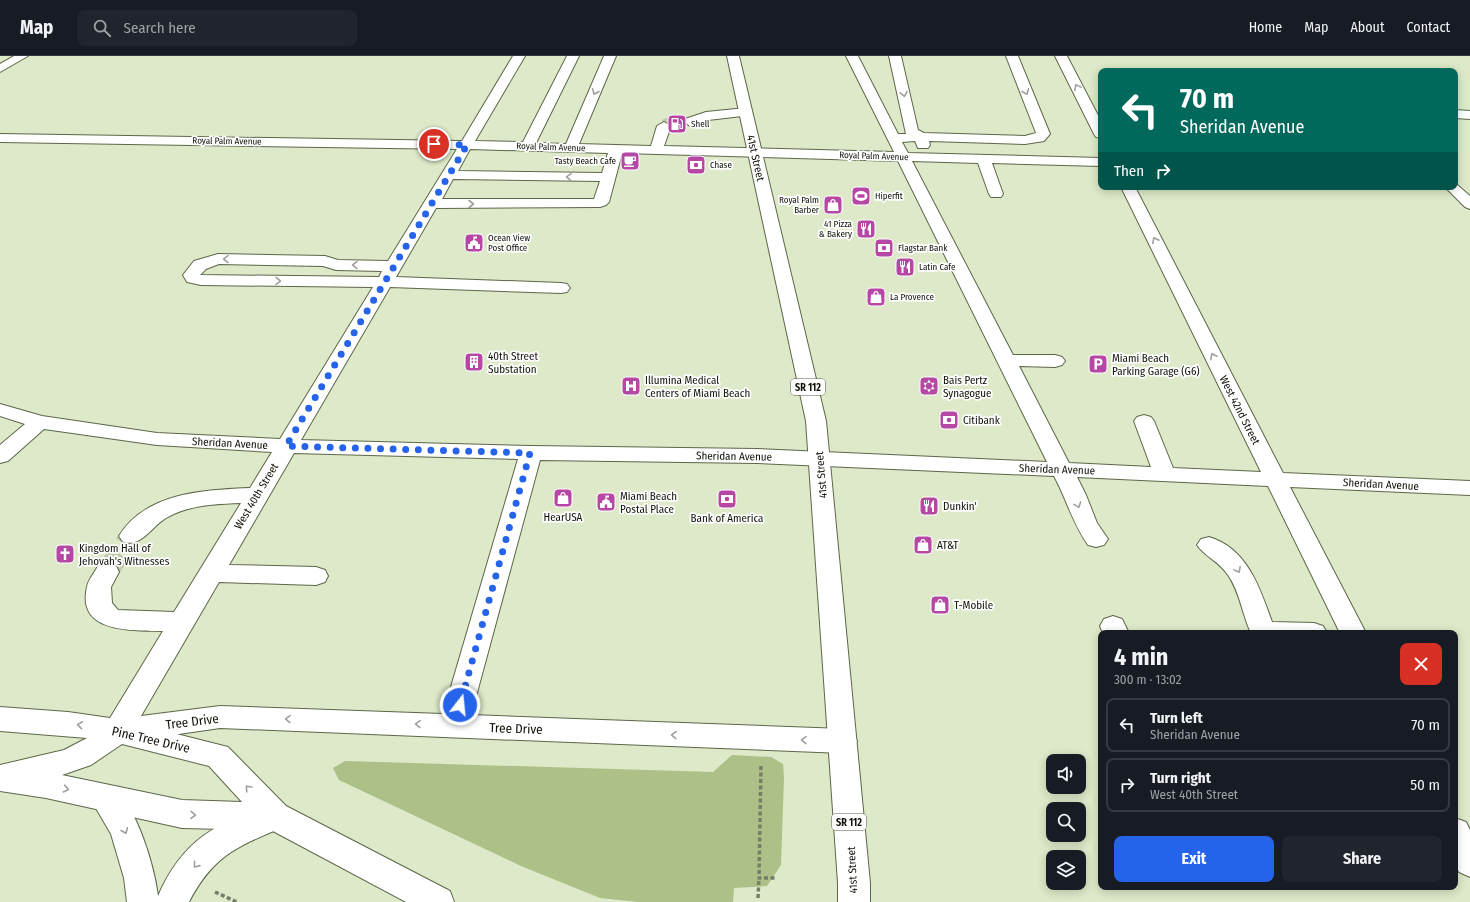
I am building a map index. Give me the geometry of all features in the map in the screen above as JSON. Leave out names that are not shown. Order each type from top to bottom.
[{"type":"street","points":[[0,69],[22,56]]},
{"type":"street","name":"West 40th Street","points":[[0,777],[54,766],[72,760],[101,746],[117,731],[520,56]]},
{"type":"street","points":[[527,147],[573,56]]},
{"type":"street","points":[[571,148],[610,56]]},
{"type":"street","name":"41st Street","points":[[733,56],[816,421],[843,741],[854,883],[854,902]]},
{"type":"street","points":[[852,56],[1075,495],[1086,525],[1096,539]]},
{"type":"street","points":[[895,56],[912,132],[922,137]]},
{"type":"street","points":[[893,138],[1039,138],[1043,134],[1012,56]]},
{"type":"street","points":[[1061,56],[1098,128]]},
{"type":"street","points":[[1086,105],[1098,105]]},
{"type":"street","points":[[692,122],[706,116],[746,112]]},
{"type":"street","points":[[1458,114],[1470,115]]},
{"type":"street","points":[[656,150],[669,130]]},
{"type":"street","points":[[922,137],[924,158]]},
{"type":"street","name":"Royal Palm Avenue","points":[[0,138],[467,145],[1098,162]]},
{"type":"street","points":[[999,139],[1009,160]]},
{"type":"street","points":[[432,203],[594,204],[601,202],[616,149]]},
{"type":"street","points":[[984,160],[996,194]]},
{"type":"street","points":[[449,175],[608,177]]},
{"type":"street","points":[[1458,184],[1470,204]]},
{"type":"street","name":"West 42nd Street","points":[[1130,190],[1352,630]]},
{"type":"street","points":[[390,274],[201,280],[193,278],[191,275],[200,265],[218,259],[325,261],[336,265],[390,274],[561,288]]},
{"type":"street","points":[[1006,361],[1055,361]]},
{"type":"street","name":"Sheridan Avenue","points":[[0,410],[40,422],[157,439],[286,446],[530,453],[757,456],[1470,488]]},
{"type":"street","points":[[1144,421],[1165,474]]},
{"type":"street","points":[[0,456],[40,422]]},
{"type":"street","points":[[454,726],[530,453]]},
{"type":"street","points":[[131,536],[142,523],[176,504],[201,498],[257,495]]},
{"type":"street","points":[[1209,545],[1225,554],[1236,566],[1263,630]]},
{"type":"street","points":[[107,572],[99,587],[99,606],[108,617],[119,620],[182,622]]},
{"type":"street","points":[[211,573],[316,576]]},
{"type":"street","name":"Tree Drive","points":[[117,731],[220,717],[843,741]]},
{"type":"street","name":"Pine Tree Drive","points":[[0,719],[68,724],[117,731],[218,756],[275,816],[438,902]]},
{"type":"street","name":"Pine Tree Drive","points":[[0,777],[46,785],[182,814],[275,816]]},
{"type":"street","points":[[105,798],[125,829],[140,878],[143,902]]},
{"type":"street","points":[[172,902],[181,884],[210,848],[237,832],[275,816]]},
{"type":"street","points":[[1458,838],[1470,862]]},
{"type":"path","points":[[758,898],[761,761]]},
{"type":"path","points":[[759,878],[775,878]]},
{"type":"path","points":[[212,890],[237,902]]},
{"type":"green space","points":[[732,755],[771,757],[783,764],[784,777],[781,865],[767,886],[734,888],[733,902],[638,902],[600,898],[521,866],[339,780],[333,768],[345,761],[713,772]]},
{"type":"tunnel","points":[[664,126],[682,120]]},
{"type":"tunnel","points":[[107,572],[131,536]]},
{"type":"place","name":"Shell","points":[[677,124]]},
{"type":"place","name":"Tasty Beach Cafe","points":[[630,161]]},
{"type":"place","name":"Chase","points":[[696,165]]},
{"type":"place","name":"Hiperfit","points":[[861,196]]},
{"type":"place","name":"Royal Palm Barber","points":[[833,205]]},
{"type":"place","name":"41 Pizza & Bakery","points":[[866,229]]},
{"type":"place","name":"Ocean View Post Office","points":[[474,243]]},
{"type":"place","name":"Flagstar Bank","points":[[884,248]]},
{"type":"place","name":"Latin Cafe","points":[[905,267]]},
{"type":"place","name":"La Provence","points":[[876,297]]},
{"type":"place","name":"40th Street Substation","points":[[474,362]]},
{"type":"place","name":"Miami Beach Parking Garage (G6)","points":[[1098,364]]},
{"type":"place","name":"Illumina Medical Centers of Miami Beach","points":[[631,386]]},
{"type":"place","name":"Bais Pertz Synagogue","points":[[929,386]]},
{"type":"place","name":"Citibank","points":[[949,420]]},
{"type":"place","name":"HearUSA","points":[[563,498]]},
{"type":"place","name":"Bank of America","points":[[727,499]]},
{"type":"place","name":"Miami Beach Postal Place","points":[[606,502]]},
{"type":"place","name":"Dunkin'","points":[[929,506]]},
{"type":"place","name":"AT&T","points":[[923,545]]},
{"type":"place","name":"Kingdom Hall of Jehovah's Witnesses","points":[[65,554]]},
{"type":"place","name":"T-Mobile","points":[[940,605]]},
{"type":"route","points":[[434,144],[467,145],[286,446],[530,453],[460,705]]}]
